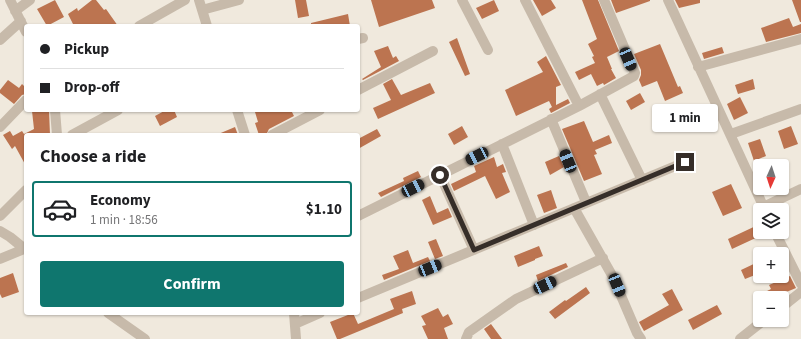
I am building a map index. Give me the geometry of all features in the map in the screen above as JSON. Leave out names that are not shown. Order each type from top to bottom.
[{"type":"street","points":[[10,0],[24,28]]},
{"type":"street","points":[[15,11],[30,0]]},
{"type":"street","points":[[143,24],[185,0]]},
{"type":"street","points":[[206,24],[200,5],[239,0]]},
{"type":"street","points":[[462,0],[488,50]]},
{"type":"street","points":[[525,0],[579,106]]},
{"type":"street","points":[[360,215],[579,106],[634,76],[635,73],[604,0]]},
{"type":"street","points":[[668,0],[762,203]]},
{"type":"street","points":[[0,40],[20,21]]},
{"type":"street","points":[[698,67],[801,39]]},
{"type":"street","points":[[360,89],[433,52]]},
{"type":"street","points":[[600,94],[642,180]]},
{"type":"street","points":[[0,127],[24,102]]},
{"type":"street","points":[[730,134],[801,109]]},
{"type":"street","points":[[55,112],[57,133]]},
{"type":"street","points":[[76,133],[114,112]]},
{"type":"street","points":[[238,112],[244,133]]},
{"type":"street","points":[[276,133],[316,112]]},
{"type":"street","points":[[551,119],[586,202]]},
{"type":"street","points":[[502,144],[534,225]]},
{"type":"street","points":[[360,297],[685,162]]},
{"type":"street","points":[[440,175],[474,250]]},
{"type":"street","points":[[774,203],[801,190]]},
{"type":"street","points":[[0,216],[24,193]]},
{"type":"street","points":[[574,208],[614,277],[637,333],[642,339]]},
{"type":"street","points":[[0,231],[24,246],[0,259]]},
{"type":"street","points":[[780,239],[800,278]]},
{"type":"street","points":[[466,339],[469,332],[516,299],[603,258]]},
{"type":"street","points":[[789,301],[801,292]]},
{"type":"street","points":[[111,315],[145,339]]},
{"type":"street","points":[[294,315],[296,339]]},
{"type":"street","points":[[295,324],[315,315]]},
{"type":"street","points":[[740,339],[755,327]]},
{"type":"building","points":[[55,0],[64,17],[51,24],[46,24],[37,9]]},
{"type":"building","points":[[92,0],[96,0],[104,10],[106,9],[117,24],[73,24],[68,14],[77,8],[78,11]]},
{"type":"building","points":[[295,0],[306,0],[309,16],[298,18]]},
{"type":"building","points":[[371,0],[432,0],[435,8],[379,27]]},
{"type":"building","points":[[494,0],[499,11],[482,19],[476,8]]},
{"type":"building","points":[[533,0],[551,0],[556,8],[542,16]]},
{"type":"building","points":[[582,0],[598,0],[619,51],[607,57],[616,78],[604,85],[603,83],[597,86],[591,74],[579,80],[575,72],[595,63],[592,57],[594,56],[588,44],[597,39]]},
{"type":"building","points":[[611,0],[650,0],[650,1],[616,13]]},
{"type":"building","points":[[675,0],[700,0],[700,3],[679,8]]},
{"type":"building","points":[[792,0],[801,0],[801,22],[800,22]]},
{"type":"building","points":[[348,14],[350,24],[311,24]]},
{"type":"building","points":[[789,18],[793,27],[801,24],[801,33],[766,42],[761,28]]},
{"type":"building","points":[[457,38],[470,74],[465,76],[449,42]]},
{"type":"building","points":[[660,44],[678,87],[680,86],[683,93],[665,101],[657,81],[642,87],[639,80],[641,70],[634,54]]},
{"type":"building","points":[[388,46],[393,58],[396,56],[399,61],[363,80],[362,79],[381,67],[374,51]]},
{"type":"building","points":[[722,47],[724,53],[704,59],[702,53]]},
{"type":"building","points":[[546,56],[561,85],[556,87],[556,105],[568,99],[570,103],[551,113],[549,109],[552,107],[549,101],[516,116],[505,90],[543,72],[537,62]]},
{"type":"building","points":[[392,79],[401,95],[430,83],[435,93],[378,119],[373,108],[391,100],[383,84]]},
{"type":"building","points":[[753,79],[755,89],[738,94],[735,85]]},
{"type":"building","points":[[8,80],[19,88],[22,84],[24,86],[24,94],[14,104],[0,93],[0,90]]},
{"type":"building","points":[[640,93],[645,102],[631,110],[626,101]]},
{"type":"building","points":[[740,97],[748,113],[734,120],[727,104]]},
{"type":"building","points":[[32,112],[49,112],[50,133],[26,133],[34,129]]},
{"type":"building","points":[[162,112],[175,112],[177,117],[160,126],[155,116]]},
{"type":"building","points":[[255,112],[292,112],[294,116],[269,129],[267,133],[258,133],[255,123],[258,122]]},
{"type":"building","points":[[584,121],[593,142],[609,135],[612,143],[595,150],[597,154],[594,155],[602,174],[584,181],[562,129]]},
{"type":"building","points":[[462,126],[468,137],[454,145],[448,134]]},
{"type":"building","points":[[791,126],[798,144],[784,149],[778,131]]},
{"type":"building","points":[[235,127],[237,133],[221,133]]},
{"type":"building","points":[[377,129],[381,136],[360,148],[360,138]]},
{"type":"building","points":[[10,131],[13,136],[22,131],[24,134],[24,162],[15,146],[12,149],[3,135]]},
{"type":"building","points":[[760,139],[766,156],[759,159],[753,159],[748,143]]},
{"type":"building","points":[[559,156],[564,167],[550,175],[545,162]]},
{"type":"building","points":[[494,157],[497,167],[503,164],[506,172],[502,173],[510,192],[496,199],[485,176],[454,191],[451,184],[476,172],[474,166]]},
{"type":"building","points":[[418,171],[421,177],[381,197],[378,193],[404,181],[403,178]]},
{"type":"building","points":[[731,184],[742,208],[723,216],[712,192]]},
{"type":"building","points":[[551,190],[557,208],[544,213],[537,195]]},
{"type":"building","points":[[430,196],[437,213],[448,208],[452,217],[433,225],[422,200]]},
{"type":"building","points":[[753,227],[754,239],[732,249],[728,239]]},
{"type":"building","points":[[436,239],[443,256],[435,259],[428,242]]},
{"type":"building","points":[[539,246],[543,256],[518,267],[514,256]]},
{"type":"building","points":[[408,250],[413,263],[428,257],[430,261],[384,280],[382,275],[399,269],[393,256]]},
{"type":"building","points":[[566,263],[568,267],[538,281],[536,275]]},
{"type":"building","points":[[753,264],[753,276],[745,279],[741,270]]},
{"type":"building","points":[[13,273],[19,292],[2,298],[0,294],[0,278]]},
{"type":"building","points":[[789,276],[796,288],[789,291],[767,291],[771,289],[769,285],[774,283],[789,283]]},
{"type":"building","points":[[586,287],[590,293],[555,319],[549,312],[565,300],[566,301]]},
{"type":"building","points":[[672,289],[683,310],[644,331],[639,322],[669,305],[662,294]]},
{"type":"building","points":[[412,291],[416,304],[402,309],[403,313],[337,339],[330,322],[348,315],[354,315],[358,324],[394,309],[390,299]]},
{"type":"building","points":[[717,305],[722,314],[693,330],[688,320]]},
{"type":"building","points":[[438,308],[443,317],[448,314],[453,324],[444,328],[448,339],[428,339],[422,326],[426,325],[421,316]]},
{"type":"building","points":[[491,324],[502,339],[491,339],[484,329]]},
{"type":"route","points":[[440,175],[474,250],[685,162]]}]
